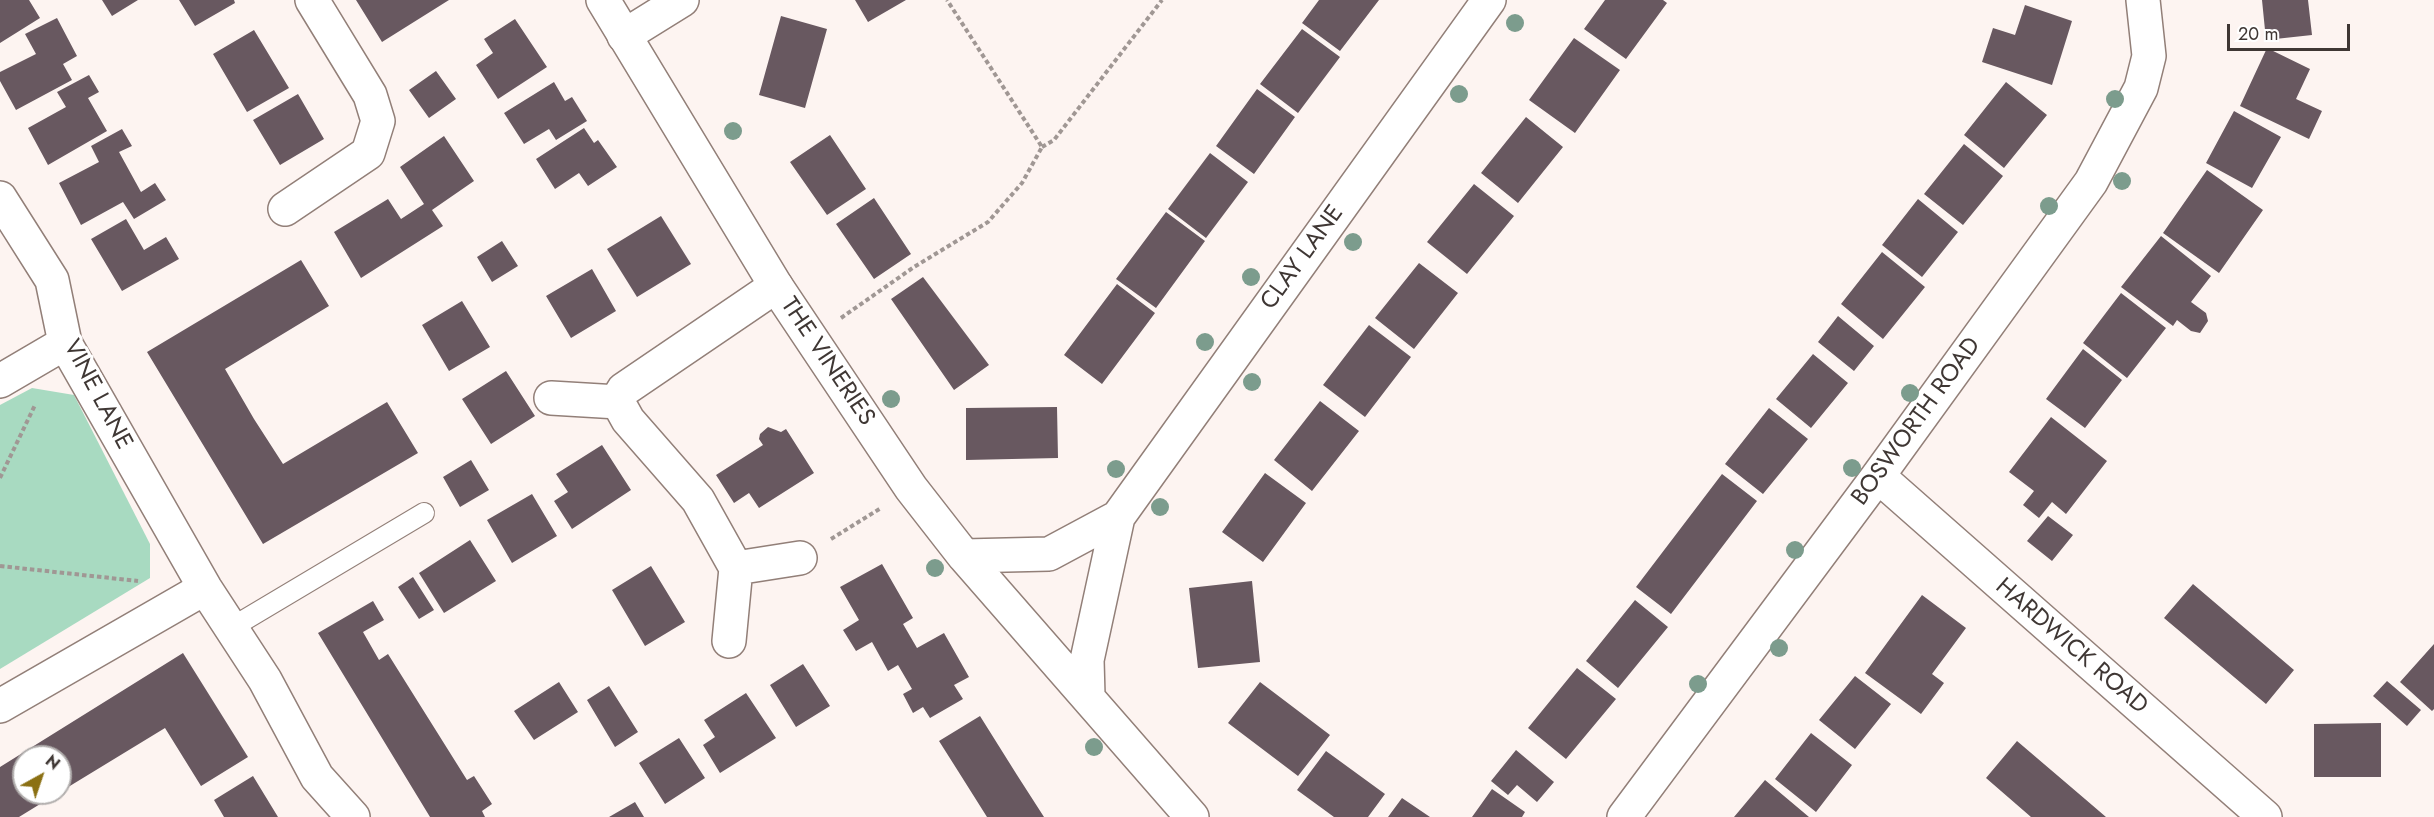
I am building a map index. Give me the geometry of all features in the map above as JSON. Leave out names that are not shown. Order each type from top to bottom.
[{"type":"street","points":[[285,209],[368,153],[378,121],[370,95],[312,0]]},
{"type":"street","name":"THE VINERIES","points":[[603,0],[776,286],[911,488],[964,556],[1088,696]]},
{"type":"street","points":[[624,36],[682,0]]},
{"type":"street","name":"CLAY LANE","points":[[1088,696],[1087,660],[1118,517],[1489,0]]},
{"type":"street","name":"BOSWORTH ROAD","points":[[1624,817],[1878,476],[2091,182],[2129,115],[2141,88],[2149,56],[2143,0]]},
{"type":"street","name":"VINE LANE","points":[[0,198],[52,280],[65,343],[205,588],[265,680],[317,777],[353,817]]},
{"type":"street","points":[[618,402],[623,390],[776,286]]},
{"type":"street","points":[[0,381],[65,343]]},
{"type":"street","points":[[550,398],[618,402]]},
{"type":"street","points":[[618,402],[628,420],[698,500],[736,568],[729,641]]},
{"type":"street","name":"HARDWICK ROAD","points":[[1878,476],[2265,817]]},
{"type":"street","name":"CLAY LANE","points":[[964,556],[1049,554],[1118,517]]},
{"type":"street","points":[[736,568],[800,558]]},
{"type":"street","points":[[0,706],[205,588]]},
{"type":"street","points":[[1088,696],[1192,817]]},
{"type":"lane","points":[[231,628],[424,513]]},
{"type":"path","points":[[947,0],[1042,147]]},
{"type":"path","points":[[812,339],[914,267],[987,222],[1022,183],[1042,147],[1054,140],[1162,0]]},
{"type":"path","points":[[0,478],[40,395]]},
{"type":"path","points":[[800,558],[911,488]]},
{"type":"path","points":[[0,566],[148,582]]},
{"type":"green space","points":[[32,388],[74,395],[150,544],[150,578],[0,669],[0,405]]},
{"type":"building","points":[[0,0],[29,0],[40,18],[0,43]]},
{"type":"building","points":[[102,0],[138,0],[112,16]]},
{"type":"building","points":[[179,0],[234,0],[235,3],[195,26]]},
{"type":"building","points":[[356,0],[449,0],[382,42]]},
{"type":"building","points":[[855,0],[906,0],[868,22]]},
{"type":"building","points":[[1319,0],[1379,0],[1340,51],[1302,23]]},
{"type":"building","points":[[1605,0],[1663,0],[1667,3],[1626,59],[1584,29]]},
{"type":"building","points":[[2262,0],[2308,0],[2312,35],[2266,40]]},
{"type":"building","points":[[2025,5],[2072,21],[2052,85],[1982,62],[1993,28],[2015,35]]},
{"type":"building","points":[[781,16],[827,29],[805,108],[759,95]]},
{"type":"building","points":[[57,18],[77,56],[63,64],[72,80],[16,110],[0,81],[0,72],[36,54],[25,34]]},
{"type":"building","points":[[515,19],[547,67],[498,99],[476,65],[493,53],[484,39]]},
{"type":"building","points":[[1302,29],[1340,57],[1298,113],[1260,84]]},
{"type":"building","points":[[254,30],[289,88],[247,112],[213,54]]},
{"type":"building","points":[[1574,38],[1620,70],[1575,133],[1529,100]]},
{"type":"building","points":[[2267,48],[2310,69],[2296,99],[2322,111],[2309,139],[2240,106]]},
{"type":"building","points":[[436,71],[456,99],[429,118],[409,90]]},
{"type":"building","points":[[89,75],[99,92],[88,98],[107,131],[48,165],[28,128],[66,107],[57,92]]},
{"type":"building","points":[[554,82],[565,101],[572,97],[587,121],[556,140],[549,129],[524,144],[504,113]]},
{"type":"building","points":[[2006,82],[2047,115],[2004,168],[1964,135]]},
{"type":"building","points":[[1257,89],[1295,117],[1254,174],[1216,146]]},
{"type":"building","points":[[298,94],[324,139],[280,165],[253,120]]},
{"type":"building","points":[[2234,111],[2281,137],[2252,188],[2206,163]]},
{"type":"building","points":[[1526,117],[1563,147],[1518,203],[1481,173]]},
{"type":"building","points":[[584,128],[594,143],[598,140],[617,167],[588,186],[579,173],[555,189],[536,159]]},
{"type":"building","points":[[122,129],[132,146],[119,152],[141,192],[155,183],[166,200],[134,219],[123,202],[81,225],[59,183],[99,162],[91,146]]},
{"type":"building","points":[[830,135],[866,189],[827,215],[790,162]]},
{"type":"building","points":[[444,136],[474,181],[432,210],[443,226],[361,278],[334,232],[388,199],[401,219],[424,204],[400,167]]},
{"type":"building","points":[[1964,144],[2003,176],[1963,225],[1924,194]]},
{"type":"building","points":[[1210,153],[1248,182],[1206,238],[1168,209]]},
{"type":"building","points":[[2207,170],[2263,210],[2219,273],[2163,233]]},
{"type":"building","points":[[1474,184],[1514,216],[1467,274],[1427,242]]},
{"type":"building","points":[[874,198],[911,254],[874,279],[836,224]]},
{"type":"building","points":[[1918,199],[1958,232],[1922,277],[1882,245]]},
{"type":"building","points":[[1166,212],[1205,241],[1156,308],[1116,279]]},
{"type":"building","points":[[661,216],[691,264],[637,297],[607,249]]},
{"type":"building","points":[[126,219],[144,250],[166,237],[179,259],[122,291],[91,239]]},
{"type":"building","points":[[2161,236],[2211,276],[2191,302],[2206,313],[2208,321],[2200,333],[2191,331],[2177,320],[2173,326],[2121,287]]},
{"type":"building","points":[[502,241],[518,266],[492,282],[477,257]]},
{"type":"building","points":[[1882,252],[1925,287],[1883,339],[1841,304]]},
{"type":"building","points":[[301,260],[329,306],[225,369],[254,419],[283,464],[387,402],[418,453],[263,544],[147,352]]},
{"type":"building","points":[[1419,263],[1458,293],[1414,349],[1375,318]]},
{"type":"building","points":[[592,269],[616,311],[571,338],[546,296]]},
{"type":"building","points":[[923,277],[989,365],[954,390],[891,299]]},
{"type":"building","points":[[1117,284],[1155,313],[1102,384],[1064,355]]},
{"type":"building","points":[[2121,293],[2166,328],[2127,378],[2083,343]]},
{"type":"building","points":[[462,301],[490,347],[449,371],[422,325]]},
{"type":"building","points":[[1838,316],[1874,346],[1854,371],[1818,342]]},
{"type":"building","points":[[1369,325],[1411,357],[1365,417],[1323,385]]},
{"type":"building","points":[[2083,349],[2122,380],[2085,428],[2046,399]]},
{"type":"building","points":[[1813,354],[1848,383],[1811,428],[1776,399]]},
{"type":"building","points":[[506,371],[535,416],[491,444],[462,399]]},
{"type":"building","points":[[1320,401],[1359,431],[1312,491],[1274,460]]},
{"type":"building","points":[[1057,407],[1058,458],[966,460],[966,408]]},
{"type":"building","points":[[1769,408],[1808,439],[1763,494],[1725,464]]},
{"type":"building","points":[[2051,417],[2107,461],[2066,514],[2052,502],[2039,518],[2023,505],[2034,491],[2009,472]]},
{"type":"building","points":[[768,427],[781,432],[786,429],[814,473],[759,508],[749,493],[734,503],[716,475],[763,445],[759,439],[760,434]]},
{"type":"building","points":[[602,445],[631,490],[572,529],[554,501],[568,492],[556,474]]},
{"type":"building","points":[[471,460],[489,490],[460,507],[443,477]]},
{"type":"building","points":[[1265,473],[1306,503],[1263,562],[1222,532]]},
{"type":"building","points":[[1722,474],[1757,501],[1671,614],[1636,587]]},
{"type":"building","points":[[532,494],[557,536],[512,563],[487,520]]},
{"type":"building","points":[[2048,516],[2073,535],[2052,561],[2027,541]]},
{"type":"building","points":[[470,540],[496,581],[444,613],[419,573]]},
{"type":"building","points":[[882,564],[913,618],[903,624],[917,648],[944,633],[969,677],[954,685],[963,699],[930,718],[923,707],[913,713],[903,694],[912,689],[898,665],[888,671],[872,642],[856,651],[843,630],[859,620],[840,587]]},
{"type":"building","points":[[651,566],[685,622],[645,646],[612,590]]},
{"type":"building","points":[[413,577],[434,610],[419,619],[398,587]]},
{"type":"building","points":[[1252,581],[1260,662],[1198,668],[1189,588]]},
{"type":"building","points":[[2193,584],[2294,670],[2266,704],[2164,618]]},
{"type":"building","points":[[1922,595],[1966,628],[1932,674],[1944,683],[1921,714],[1865,673]]},
{"type":"building","points":[[1635,600],[1668,627],[1618,688],[1586,661]]},
{"type":"building","points":[[373,601],[384,620],[363,632],[379,660],[388,654],[467,780],[474,776],[492,804],[482,811],[485,817],[430,817],[318,633]]},
{"type":"building","points":[[2434,644],[2434,709],[2432,711],[2400,682]]},
{"type":"building","points":[[183,653],[248,757],[201,786],[165,728],[72,785],[72,745],[35,745]]},
{"type":"building","points":[[803,664],[830,706],[796,727],[770,685]]},
{"type":"building","points":[[1577,668],[1616,699],[1566,759],[1528,728]]},
{"type":"building","points":[[1855,676],[1891,704],[1855,749],[1819,720]]},
{"type":"building","points":[[2387,681],[2421,710],[2407,726],[2373,696]]},
{"type":"building","points":[[559,682],[578,712],[534,740],[514,711]]},
{"type":"building","points":[[1260,682],[1330,735],[1298,776],[1228,723]]},
{"type":"building","points":[[609,686],[638,732],[615,747],[587,700]]},
{"type":"building","points":[[746,693],[776,738],[720,773],[703,745],[715,737],[704,720]]},
{"type":"building","points":[[980,716],[1044,817],[987,817],[939,741]]},
{"type":"building","points":[[2381,723],[2381,777],[2314,777],[2314,724]]},
{"type":"building","points":[[1811,733],[1852,765],[1816,812],[1775,779]]},
{"type":"building","points":[[679,738],[705,778],[665,804],[639,763]]},
{"type":"building","points":[[2017,741],[2106,817],[2031,817],[1986,778]]},
{"type":"building","points":[[1516,750],[1554,782],[1537,802],[1517,785],[1508,795],[1491,781]]},
{"type":"building","points":[[1326,751],[1385,794],[1368,817],[1334,817],[1297,790]]},
{"type":"building","points":[[12,760],[12,805],[38,805],[19,817],[0,817],[0,767]]},
{"type":"building","points":[[253,776],[278,817],[224,817],[214,800]]},
{"type":"building","points":[[1765,780],[1809,817],[1734,817]]},
{"type":"building","points":[[1492,789],[1525,812],[1522,817],[1472,817]]},
{"type":"building","points":[[1402,798],[1430,817],[1388,817]]},
{"type":"building","points":[[635,802],[644,817],[609,817]]}]
